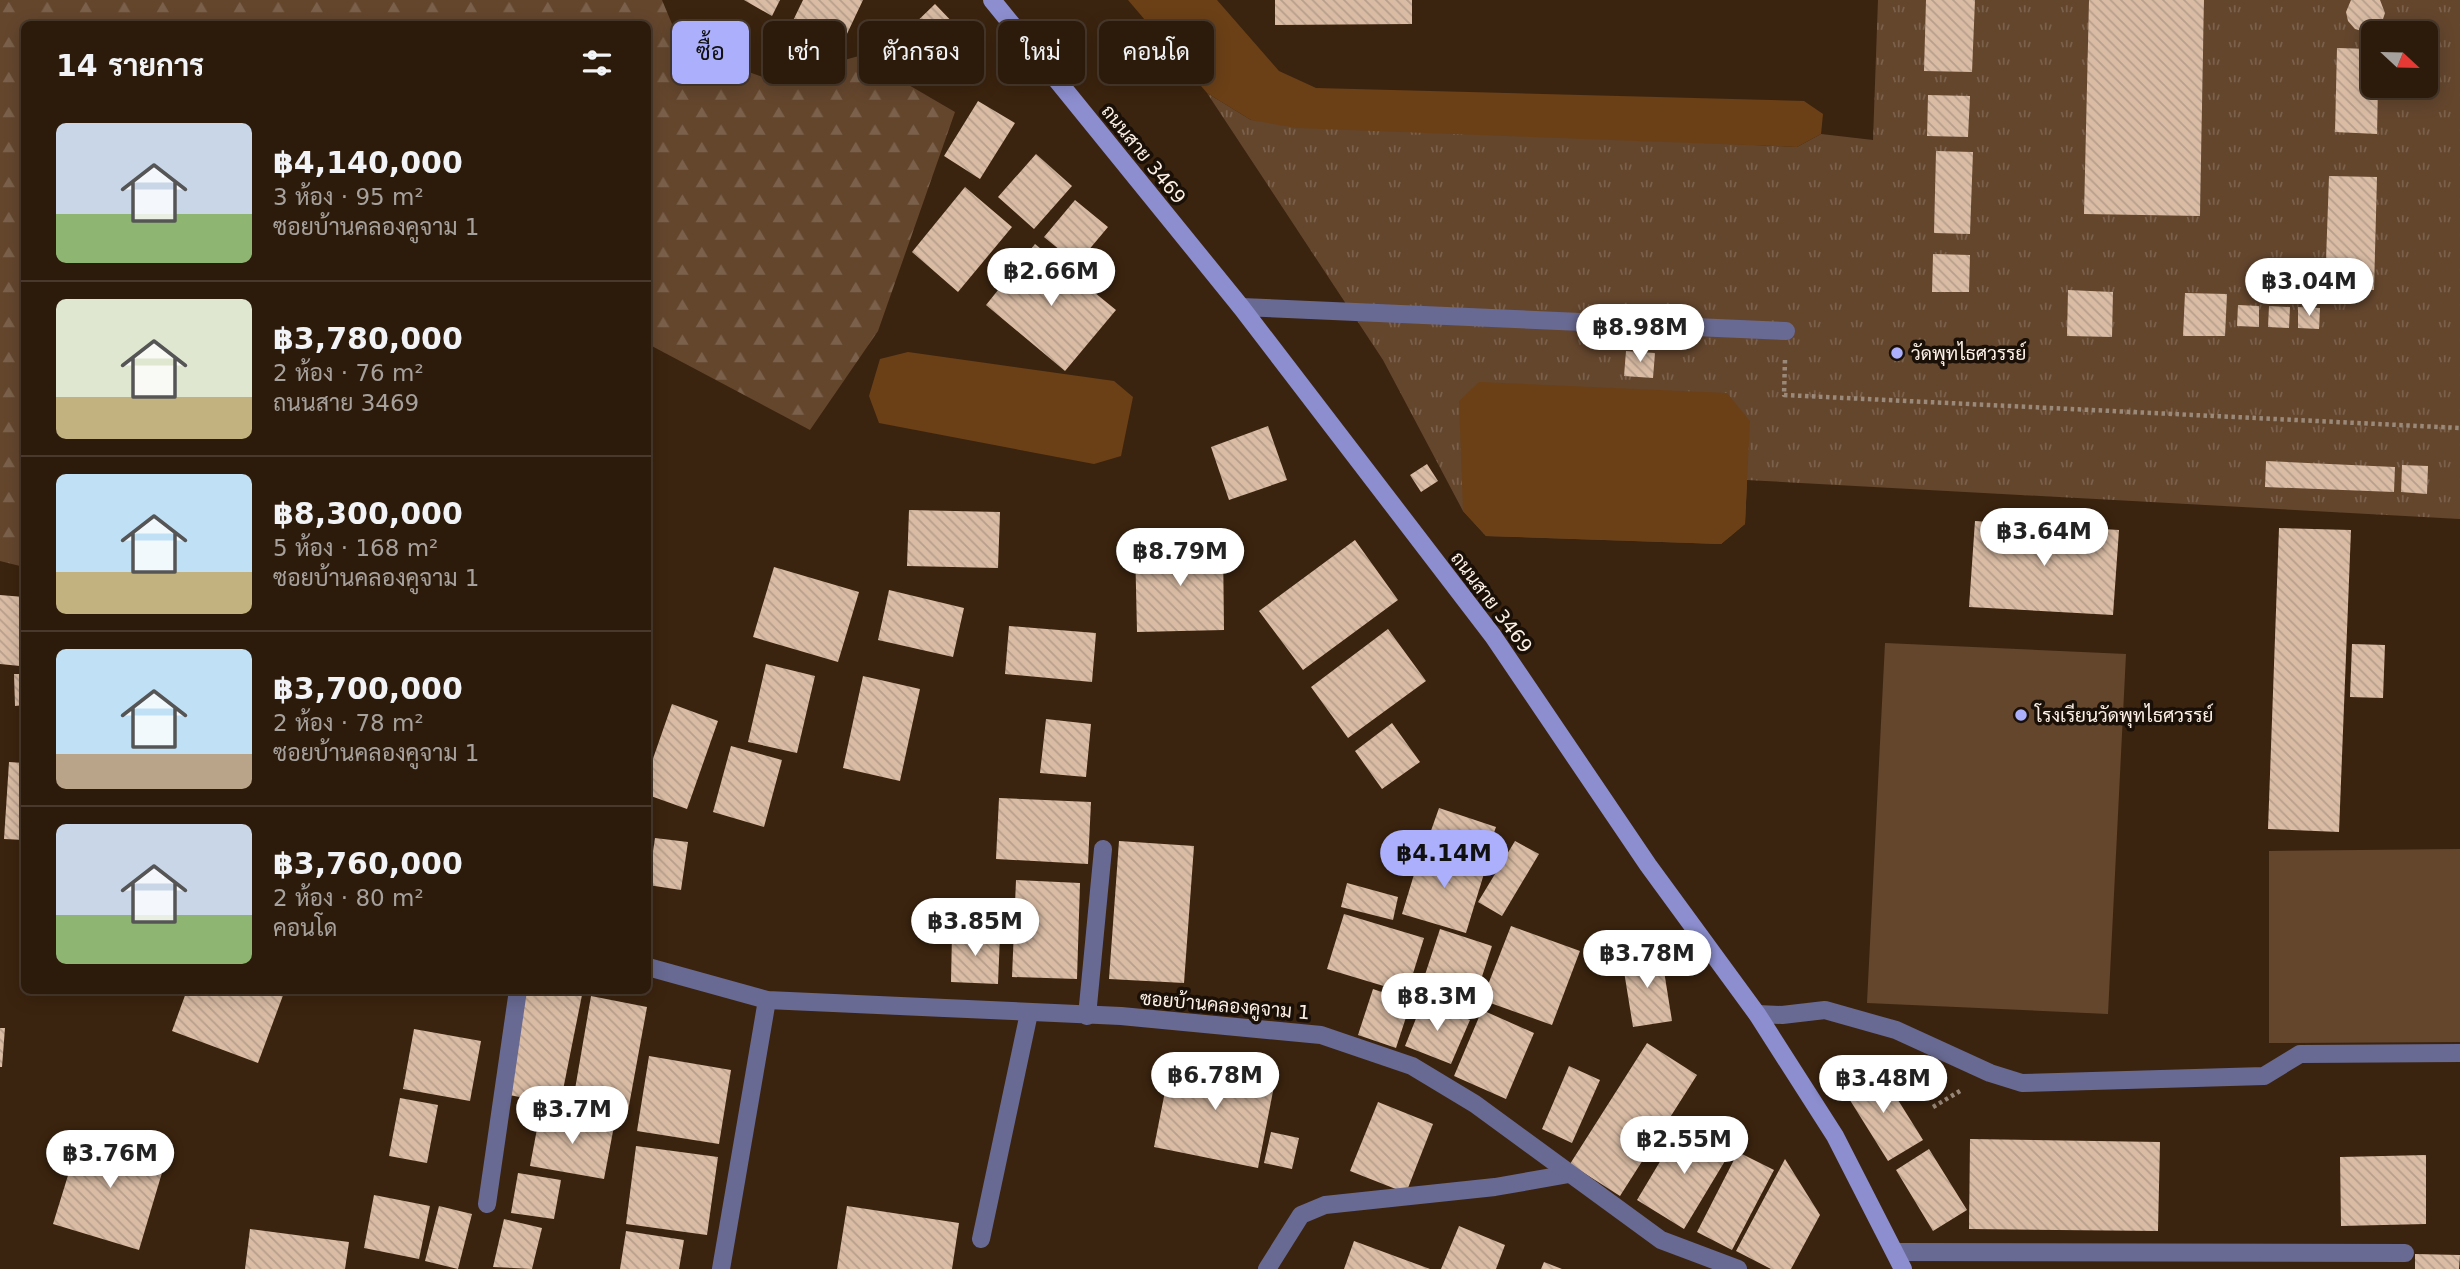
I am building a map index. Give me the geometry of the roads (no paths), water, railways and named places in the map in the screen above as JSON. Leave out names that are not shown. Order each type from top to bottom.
[{"type":"street","name":"ถนนสาย 3469","points":[[992,0],[1241,307],[1493,636],[1648,865],[1757,1014],[1835,1136],[1899,1261]]},
{"type":"street","points":[[1241,307],[1786,331]]},
{"type":"street","points":[[1087,1016],[1102,849]]},
{"type":"street","name":"ซอยบ้านคลองคูจาม 1","points":[[651,968],[767,1000],[1121,1016],[1308,1034],[1334,1040],[1412,1066],[1475,1104],[1661,1240],[1738,1269]]},
{"type":"street","points":[[487,1204],[518,994]]},
{"type":"street","points":[[721,1269],[767,1000]]},
{"type":"street","points":[[1757,1014],[1782,1015],[1825,1010],[1896,1030],[1990,1073],[2022,1083],[2263,1076],[2300,1054],[2460,1053]]},
{"type":"street","points":[[981,1239],[1029,1013]]},
{"type":"street","points":[[1267,1269],[1301,1215],[1325,1205],[1495,1187],[1569,1174]]},
{"type":"street","points":[[1899,1261],[2405,1253]]},
{"type":"place","name":"วัดพุทไธศวรรย์","points":[[1897,353]]},
{"type":"place","name":"โรงเรียนวัดพุทไธศวรรย์","points":[[2021,715]]}]
